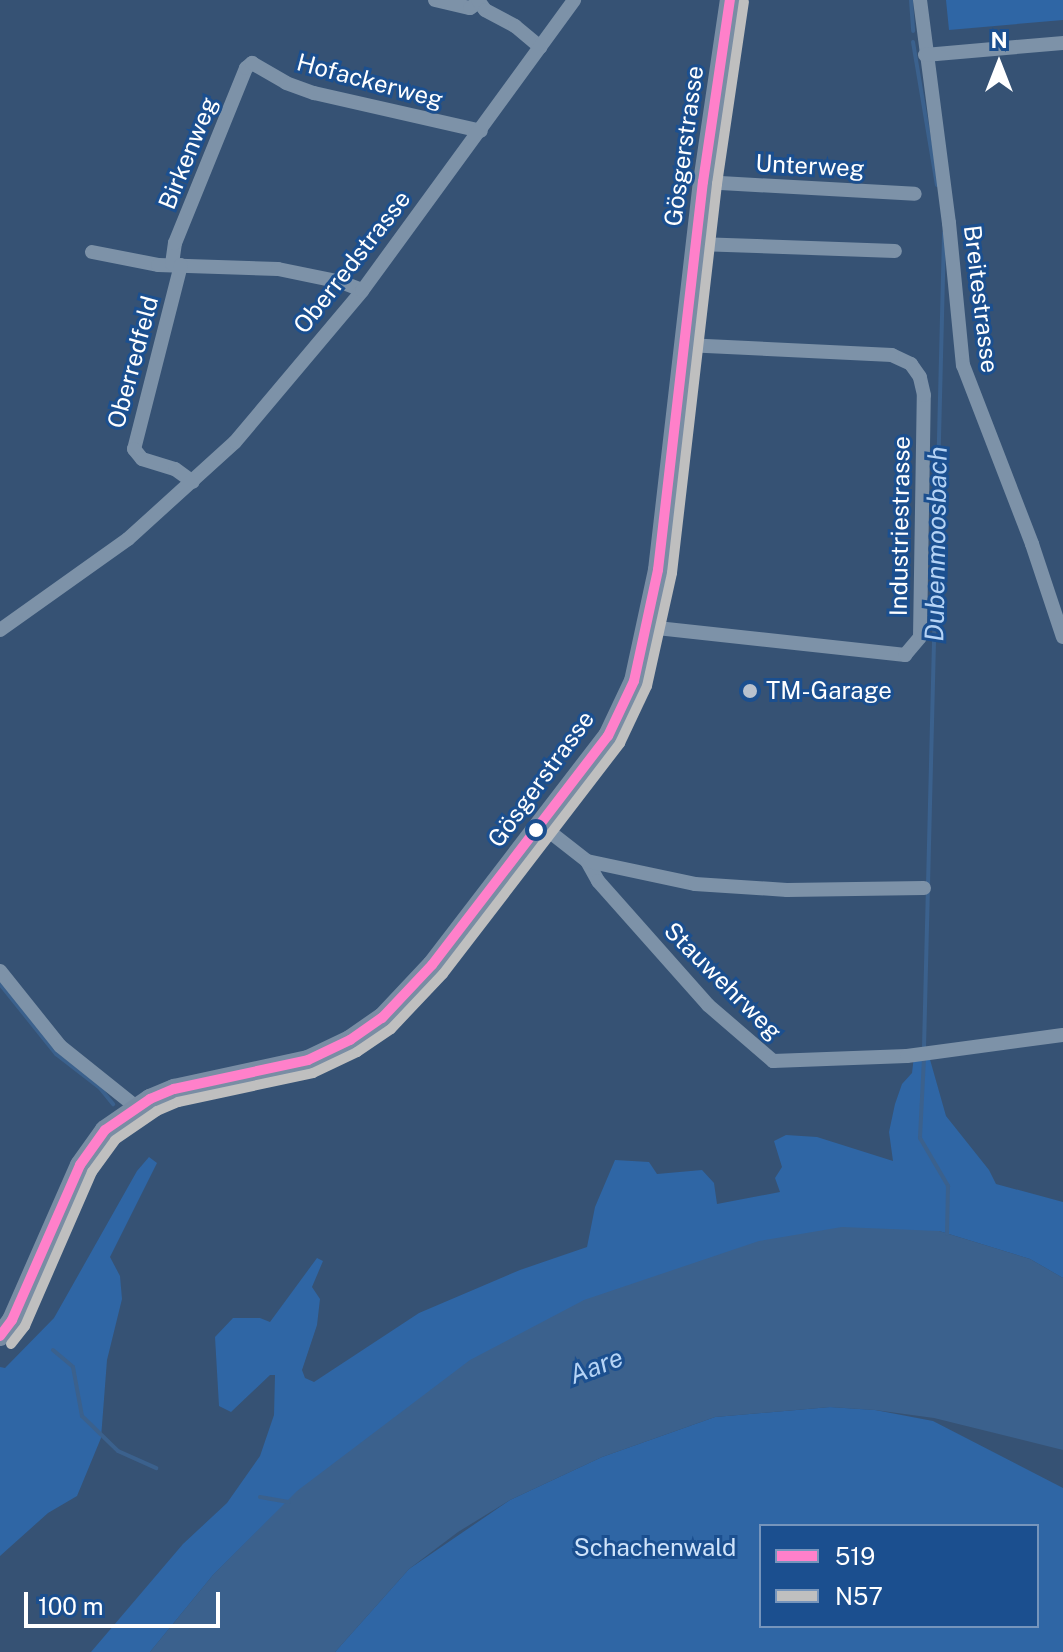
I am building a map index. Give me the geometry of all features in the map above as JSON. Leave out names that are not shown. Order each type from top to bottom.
[{"type":"main road","name":"Gösgerstrasse","points":[[0,1336],[12,1320],[80,1165],[105,1130],[135,1106],[174,1089],[308,1060],[350,1040],[382,1018],[432,965],[608,736],[634,681],[648,627],[671,478],[703,182],[730,0]]},
{"type":"street","points":[[435,0],[461,7],[478,1],[540,47]]},
{"type":"street","name":"Oberredstrasse","points":[[0,630],[116,549],[235,442],[362,290],[574,0]]},
{"type":"street","name":"Breitestrasse","points":[[920,0],[947,208],[963,365],[1032,544],[1063,637]]},
{"type":"street","points":[[925,55],[1063,43]]},
{"type":"street","name":"Hofackerweg","points":[[252,63],[286,83],[314,93],[481,131]]},
{"type":"street","name":"Birkenweg","points":[[177,264],[175,243],[246,68],[252,63]]},
{"type":"street","name":"Unterweg","points":[[703,182],[915,194]]},
{"type":"street","points":[[697,244],[895,251]]},
{"type":"street","points":[[92,252],[138,263],[278,269],[341,282],[362,290]]},
{"type":"street","name":"Oberredfeld","points":[[177,264],[134,449],[142,459],[175,469],[193,482]]},
{"type":"street","name":"Industriestrasse","points":[[648,627],[905,655],[920,637],[924,395],[920,377],[911,364],[892,355],[685,345]]},
{"type":"street","name":"Stauwehrweg","points":[[541,825],[587,861],[598,881],[708,1005],[773,1061],[907,1056],[1063,1035]]},
{"type":"street","points":[[587,861],[669,881],[711,885],[787,890],[924,888]]},
{"type":"street","points":[[0,971],[60,1046],[135,1106]]},
{"type":"green space","points":[[946,0],[1063,0],[1063,20],[949,30]]},
{"type":"green space","points":[[914,1056],[929,1056],[946,1116],[989,1170],[996,1184],[1063,1202],[1063,1278],[1030,1259],[939,1231],[298,1491],[213,1575],[150,1652],[91,1652],[183,1544],[227,1503],[260,1456],[274,1415],[275,1375],[270,1375],[231,1412],[219,1406],[215,1337],[233,1318],[260,1318],[270,1322],[317,1258],[323,1261],[312,1287],[320,1299],[317,1325],[302,1370],[305,1378],[314,1382],[419,1313],[520,1270],[587,1247],[595,1207],[615,1160],[649,1162],[657,1174],[702,1170],[714,1183],[717,1204],[780,1192],[775,1178],[782,1167],[774,1141],[786,1135],[817,1137],[893,1161],[889,1132],[902,1084],[912,1073]]},
{"type":"green space","points":[[149,1157],[157,1163],[110,1257],[120,1276],[122,1299],[107,1360],[101,1438],[77,1496],[48,1513],[0,1556],[0,1367],[5,1368],[54,1318],[137,1171]]},
{"type":"green space","name":"Schachenwald","points":[[830,1407],[875,1410],[933,1421],[1063,1488],[1063,1652],[335,1652],[409,1569],[510,1500],[602,1457],[715,1417]]},
{"type":"water","name":"Aare","points":[[842,1227],[939,1231],[1030,1259],[1063,1278],[1063,1450],[934,1418],[875,1410],[830,1407],[715,1417],[602,1457],[510,1500],[458,1532],[409,1569],[335,1652],[150,1652],[213,1575],[297,1491],[470,1360],[584,1300],[759,1241]]},
{"type":"waterway","name":"Dubenmoosbach","points":[[911,0],[913,31]]},
{"type":"waterway","name":"Dubenmoosbach","points":[[913,42],[937,185]]},
{"type":"waterway","name":"Dubenmoosbach","points":[[924,1048],[944,233]]},
{"type":"waterway","points":[[0,984],[56,1054],[100,1088],[113,1104]]},
{"type":"waterway","name":"Dubenmoosbach","points":[[924,1058],[920,1138],[948,1186],[947,1234]]},
{"type":"waterway","points":[[53,1350],[73,1367],[82,1416],[118,1451],[156,1468]]},
{"type":"waterway","points":[[260,1497],[289,1502]]},
{"type":"transit line","name":"519","points":[[0,1336],[12,1320],[80,1165],[105,1130],[150,1099],[174,1089],[308,1060],[350,1040],[382,1018],[432,965],[608,736],[634,681],[658,570],[703,182],[730,0]]},
{"type":"transit line","name":"N57","points":[[11,1344],[25,1326],[92,1172],[115,1140],[157,1111],[178,1102],[313,1073],[357,1052],[391,1029],[443,974],[620,743],[647,686],[672,573],[717,184],[744,2]]},
{"type":"place","name":"TM-Garage","points":[[750,691]]}]
